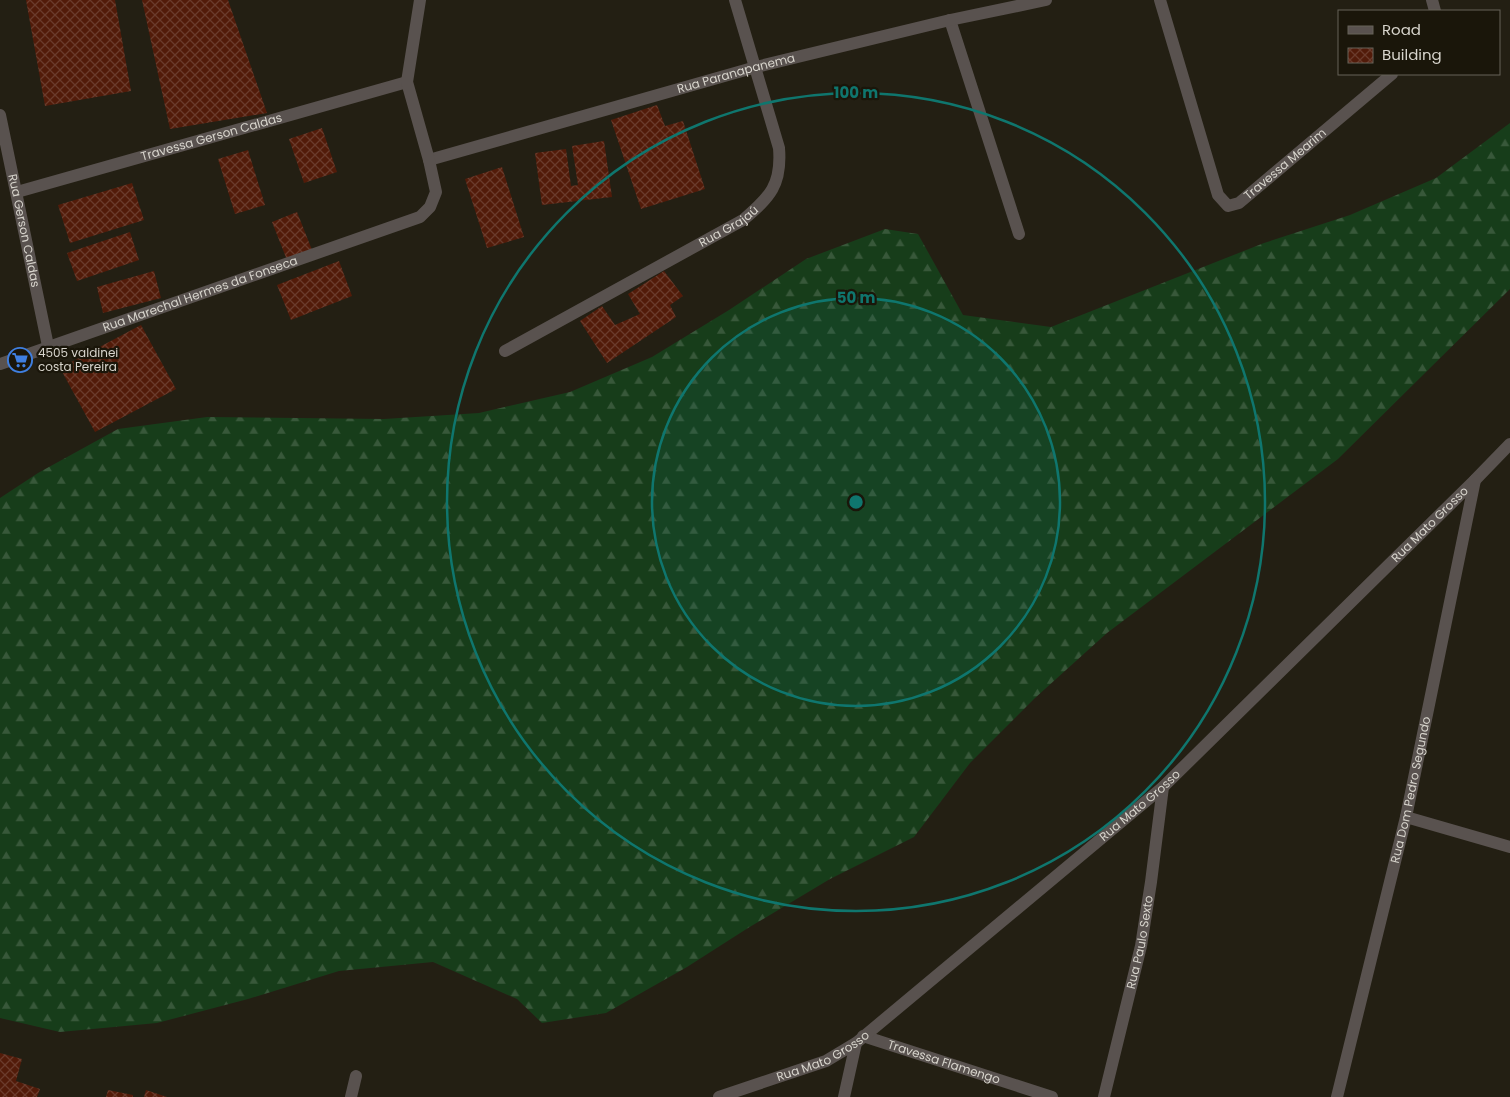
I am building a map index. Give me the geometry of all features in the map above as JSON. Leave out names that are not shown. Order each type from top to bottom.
[{"type":"street","points":[[407,82],[420,0]]},
{"type":"street","name":"Rua Grajaú","points":[[505,351],[743,220],[762,204],[773,190],[778,177],[779,148],[735,0]]},
{"type":"street","name":"Rua Paranapanema","points":[[429,160],[756,67],[950,20],[1046,0]]},
{"type":"street","name":"Travessa Mearim","points":[[1160,0],[1218,196],[1228,206],[1239,203],[1391,75]]},
{"type":"street","points":[[950,20],[1019,234]]},
{"type":"street","name":"Rua Marechal Hermes da Fonseca","points":[[0,364],[420,217],[430,207],[436,192],[407,82]]},
{"type":"street","name":"Travessa Gerson Caldas","points":[[17,192],[407,82]]},
{"type":"street","name":"Rua Gerson Caldas","points":[[0,115],[48,346]]},
{"type":"street","name":"Rua Mato Grosso","points":[[719,1097],[826,1060],[860,1040],[1163,786],[1510,444]]},
{"type":"street","name":"Rua Dom Pedro Segundo","points":[[1337,1097],[1406,817],[1475,480]]},
{"type":"street","name":"Rua Paulo Sexto","points":[[1104,1097],[1141,946],[1152,882],[1163,786]]},
{"type":"street","points":[[1406,817],[1510,847]]},
{"type":"street","points":[[844,1097],[860,1040]]},
{"type":"street","name":"Travessa Flamengo","points":[[860,1040],[1052,1097]]},
{"type":"street","points":[[351,1097],[356,1076]]},
{"type":"green space","points":[[1510,123],[1510,289],[1338,459],[1107,633],[1035,698],[970,763],[914,837],[830,879],[687,967],[606,1013],[542,1023],[517,999],[433,962],[339,971],[248,999],[157,1023],[60,1032],[0,1018],[0,498],[38,473],[118,429],[207,417],[384,419],[479,413],[570,392],[652,357],[729,310],[806,259],[885,229],[918,234],[963,315],[1051,327],[1264,243],[1350,215],[1436,178]]},
{"type":"building","points":[[26,0],[115,0],[131,91],[45,106]]},
{"type":"building","points":[[142,0],[228,0],[267,113],[170,129]]},
{"type":"building","points":[[657,105],[665,126],[683,121],[705,189],[641,209],[611,120]]},
{"type":"building","points":[[322,128],[337,172],[304,183],[289,139]]},
{"type":"building","points":[[604,141],[612,197],[542,205],[535,153],[566,149],[571,186],[578,185],[572,146]]},
{"type":"building","points":[[248,150],[265,205],[235,214],[218,159]]},
{"type":"building","points":[[502,167],[524,237],[487,248],[465,179]]},
{"type":"building","points":[[132,183],[144,220],[70,243],[58,205]]},
{"type":"building","points":[[297,212],[312,250],[287,260],[272,222]]},
{"type":"building","points":[[130,232],[139,260],[77,281],[67,253]]},
{"type":"building","points":[[339,261],[352,296],[291,320],[277,285]]},
{"type":"building","points":[[154,271],[161,298],[103,313],[97,287]]},
{"type":"building","points":[[664,271],[683,296],[670,305],[676,317],[607,363],[580,321],[602,306],[615,325],[640,314],[628,294]]},
{"type":"building","points":[[141,325],[176,389],[95,432],[60,368]]},
{"type":"building","points":[[0,1053],[22,1059],[16,1081],[40,1089],[37,1097],[0,1097]]},
{"type":"building","points":[[108,1090],[133,1095],[133,1097],[106,1097]]},
{"type":"building","points":[[146,1090],[167,1097],[144,1097]]},
{"type":"place","name":"4505 valdinei costa Pereira","points":[[20,360]]}]
